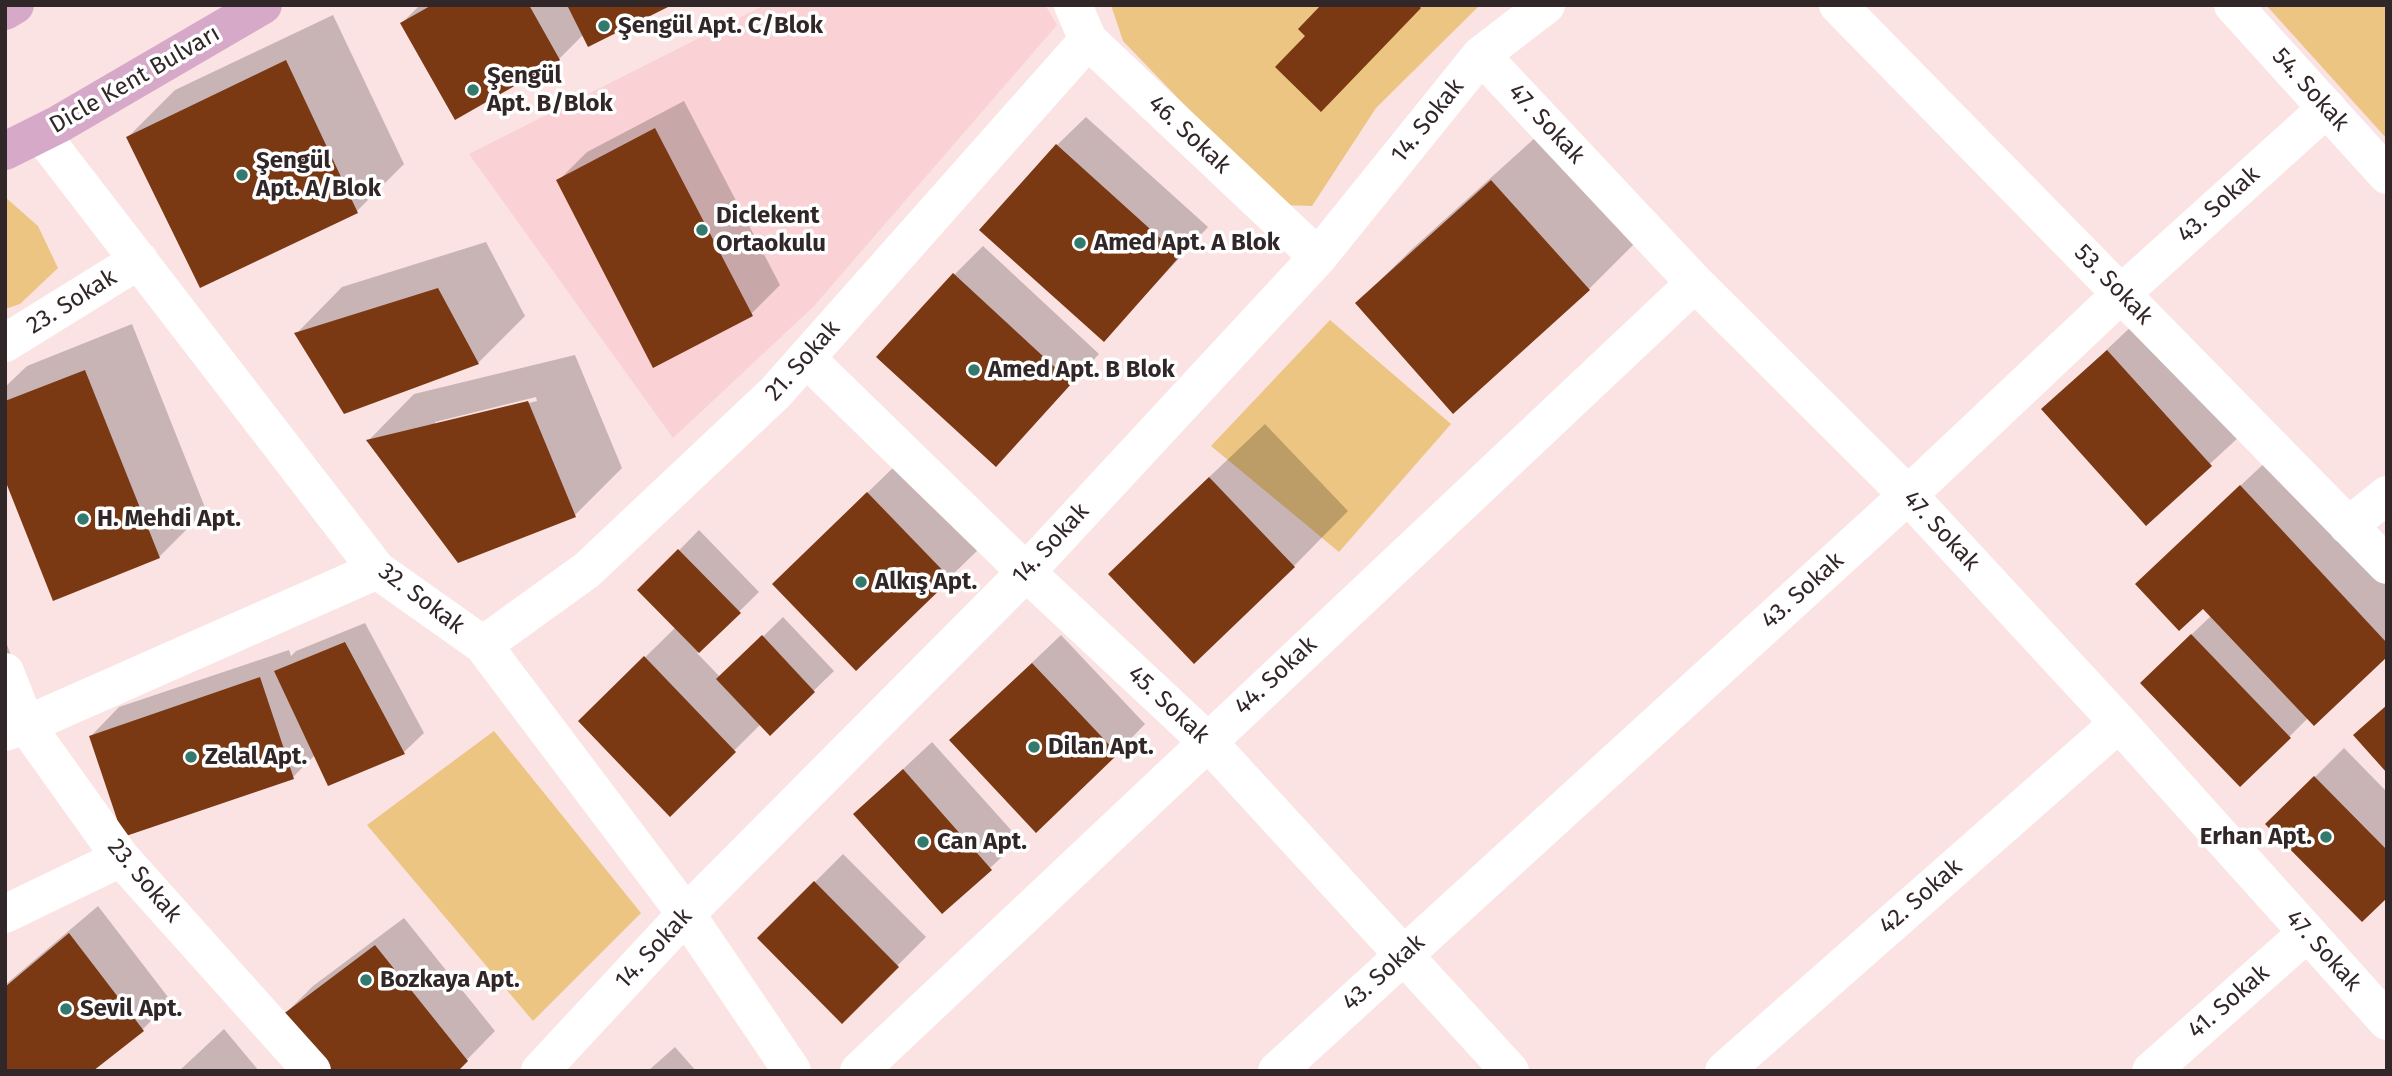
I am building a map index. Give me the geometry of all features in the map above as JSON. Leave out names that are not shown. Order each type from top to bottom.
[{"type":"main road","points":[[5,11],[15,5]]},
{"type":"main road","name":"Dicle Kent Bulvarı","points":[[5,152],[41,134],[263,5]]},
{"type":"street","name":"46. Sokak","points":[[1073,5],[1088,40],[1318,257]]},
{"type":"street","name":"14. Sokak","points":[[540,1071],[686,914],[1026,572],[1318,257],[1481,55],[1546,5]]},
{"type":"street","name":"53. Sokak","points":[[1838,5],[2387,565]]},
{"type":"street","name":"54. Sokak","points":[[2234,5],[2387,175]]},
{"type":"street","name":"21. Sokak","points":[[483,645],[587,570],[775,393],[1088,40]]},
{"type":"street","name":"47. Sokak","points":[[1481,55],[1695,283],[1908,495],[2119,723],[2387,1021]]},
{"type":"street","name":"43. Sokak","points":[[1276,1071],[1908,495],[2121,294],[2327,108]]},
{"type":"street","name":"32. Sokak","points":[[41,134],[377,569],[483,645],[686,914],[792,1071]]},
{"type":"street","name":"23. Sokak","points":[[5,343],[139,260]]},
{"type":"street","name":"44. Sokak","points":[[859,1071],[1695,283]]},
{"type":"street","name":"45. Sokak","points":[[806,358],[1026,572],[1207,741],[1510,1071]]},
{"type":"street","points":[[2348,526],[2387,495]]},
{"type":"street","points":[[16,728],[377,569]]},
{"type":"street","name":"23. Sokak","points":[[5,672],[16,728],[121,858],[312,1071]]},
{"type":"street","name":"42. Sokak","points":[[1724,1071],[2119,723]]},
{"type":"street","points":[[5,914],[121,858]]},
{"type":"street","name":"41. Sokak","points":[[2151,1071],[2307,933]]},
{"type":"shaded area","name":"Diclekent Ortaokulu","points":[[765,5],[1045,5],[1057,25],[814,306],[673,438],[469,154]]},
{"type":"shaded area","points":[[1111,5],[1480,5],[1376,108],[1312,206],[1281,205],[1123,41]]},
{"type":"shaded area","points":[[2266,5],[2387,5],[2387,139]]},
{"type":"shaded area","points":[[5,197],[38,226],[58,268],[20,304],[5,309]]},
{"type":"shaded area","points":[[1330,320],[1451,424],[1339,552],[1211,446]]},
{"type":"shaded area","points":[[494,731],[641,913],[533,1021],[367,825]]},
{"type":"building","name":"Şengül Apt. B/Blok","points":[[432,5],[529,5],[560,60],[455,120],[400,23]]},
{"type":"building","name":"Şengül Apt. C/Blok","points":[[567,5],[672,5],[588,47]]},
{"type":"building","points":[[1321,5],[1418,5],[1421,8],[1321,112],[1275,67],[1305,36],[1298,29]]},
{"type":"building","name":"Şengül Apt. A/Blok","points":[[286,60],[358,213],[200,288],[126,137]]},
{"type":"building","points":[[655,128],[753,316],[653,368],[556,180]]},
{"type":"building","name":"Amed Apt. A Blok","points":[[1056,144],[1180,256],[1104,342],[979,230]]},
{"type":"building","points":[[1491,180],[1590,290],[1453,414],[1355,303]]},
{"type":"building","name":"Amed Apt. B Blok","points":[[953,273],[1072,383],[996,467],[876,357]]},
{"type":"building","points":[[438,288],[479,364],[344,414],[294,333]]},
{"type":"building","points":[[2107,350],[2212,466],[2146,526],[2041,409]]},
{"type":"building","name":"H. Mehdi Apt.","points":[[85,370],[160,558],[53,601],[5,480],[5,401]]},
{"type":"building","points":[[528,401],[576,517],[458,563],[366,440]]},
{"type":"building","points":[[1209,477],[1295,567],[1194,664],[1108,574]]},
{"type":"building","points":[[2240,485],[2387,643],[2387,657],[2314,726],[2203,609],[2179,631],[2135,584]]},
{"type":"building","name":"Alkış Apt.","points":[[867,492],[951,579],[856,671],[772,584]]},
{"type":"building","points":[[678,549],[741,613],[699,653],[637,590]]},
{"type":"building","points":[[2191,634],[2291,738],[2240,787],[2140,683]]},
{"type":"building","points":[[762,635],[815,692],[770,736],[716,679]]},
{"type":"building","points":[[345,642],[405,754],[328,786],[274,671]]},
{"type":"building","points":[[644,656],[736,752],[670,817],[578,721]]},
{"type":"building","name":"Dilan Apt.","points":[[1032,663],[1118,754],[1036,833],[949,740]]},
{"type":"building","name":"Zelal Apt.","points":[[260,677],[294,779],[123,837],[89,736]]},
{"type":"building","points":[[2387,705],[2387,773],[2353,735]]},
{"type":"building","name":"Can Apt.","points":[[903,769],[992,870],[942,914],[853,814]]},
{"type":"building","name":"Erhan Apt.","points":[[2314,776],[2387,850],[2387,898],[2362,922],[2265,824]]},
{"type":"building","points":[[814,881],[899,967],[842,1024],[757,938]]},
{"type":"building","name":"Sevil Apt.","points":[[69,933],[144,1031],[93,1071],[5,1071],[5,987]]},
{"type":"building","name":"Bozkaya Apt.","points":[[375,945],[468,1061],[458,1071],[331,1071],[282,1015]]},
{"type":"place","name":"Şengül Apt. C/Blok","points":[[604,26]]},
{"type":"place","name":"Şengül Apt. B/Blok","points":[[473,90]]},
{"type":"place","name":"Şengül Apt. A/Blok","points":[[242,175]]},
{"type":"place","name":"Diclekent Ortaokulu","points":[[702,230]]},
{"type":"place","name":"Amed Apt. A Blok","points":[[1080,243]]},
{"type":"place","name":"Amed Apt. B Blok","points":[[974,370]]},
{"type":"place","name":"H. Mehdi Apt.","points":[[83,519]]},
{"type":"place","name":"Alkış Apt.","points":[[861,582]]},
{"type":"place","name":"Dilan Apt.","points":[[1034,747]]},
{"type":"place","name":"Zelal Apt.","points":[[191,757]]},
{"type":"place","name":"Erhan Apt.","points":[[2326,837]]},
{"type":"place","name":"Can Apt.","points":[[923,842]]},
{"type":"place","name":"Bozkaya Apt.","points":[[366,980]]},
{"type":"place","name":"Sevil Apt.","points":[[66,1009]]}]
